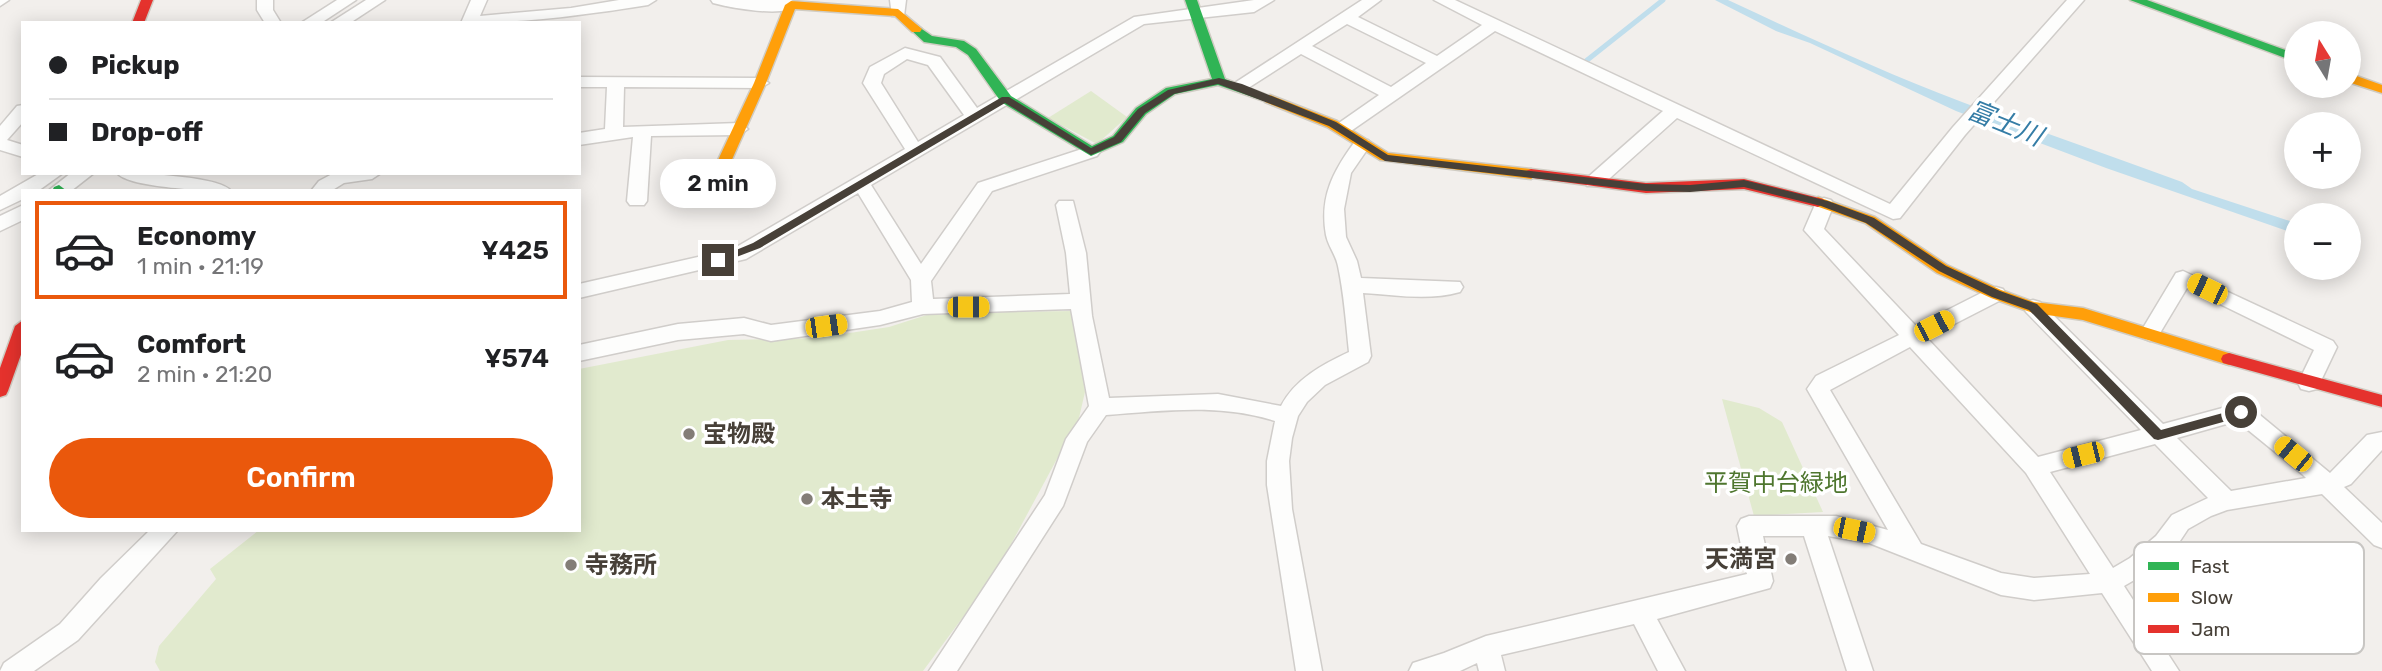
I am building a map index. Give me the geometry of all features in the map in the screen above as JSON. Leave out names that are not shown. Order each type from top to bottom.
[{"type":"street","points":[[139,21],[147,0]]},
{"type":"street","points":[[265,0],[265,10],[272,21]]},
{"type":"street","points":[[312,21],[348,0]]},
{"type":"street","points":[[341,21],[377,0]]},
{"type":"street","points":[[470,21],[479,0]]},
{"type":"street","points":[[508,21],[546,19],[648,0]]},
{"type":"street","points":[[719,0],[743,5],[898,7],[928,39],[960,44],[972,52],[1006,99],[1091,152]]},
{"type":"street","points":[[581,291],[739,254],[862,185],[1140,20],[1193,7],[1254,7],[1266,0]]},
{"type":"street","points":[[1239,86],[1373,0]]},
{"type":"street","points":[[1442,0],[1675,110],[1887,220],[1929,261],[1996,294],[2033,307],[2083,314],[2309,383],[2382,401]]},
{"type":"street","points":[[1887,220],[1959,131],[2076,0]]},
{"type":"street","points":[[2136,0],[2284,54]]},
{"type":"street","points":[[719,173],[760,83],[790,5]]},
{"type":"street","points":[[1193,7],[1219,81]]},
{"type":"street","points":[[1347,18],[1437,62]]},
{"type":"street","points":[[1342,129],[1494,24]]},
{"type":"street","points":[[1301,47],[1390,94]]},
{"type":"street","points":[[916,153],[872,83],[876,71],[905,53],[934,61],[975,117]]},
{"type":"street","points":[[921,280],[985,187],[1091,152],[1118,139],[1141,111],[1171,92],[1219,81],[1239,86],[1342,129],[1385,158],[1646,188],[1744,184],[1887,220]]},
{"type":"street","points":[[581,82],[760,83]]},
{"type":"street","points":[[2361,82],[2382,89]]},
{"type":"street","points":[[614,134],[616,83]]},
{"type":"street","points":[[1594,182],[1675,110]]},
{"type":"street","points":[[0,137],[21,112]]},
{"type":"street","points":[[581,139],[642,132],[739,129]]},
{"type":"street","points":[[637,201],[642,132]]},
{"type":"street","points":[[0,144],[21,150]]},
{"type":"street","points":[[1309,671],[1299,603],[1285,541],[1278,486],[1281,442],[1287,416],[1307,388],[1345,362],[1360,356],[1352,285],[1347,261],[1336,237],[1334,209],[1342,172],[1362,144]]},
{"type":"street","points":[[37,189],[57,186],[81,175]]},
{"type":"street","points":[[321,189],[327,181],[358,175]]},
{"type":"street","points":[[155,176],[213,189]]},
{"type":"street","points":[[862,185],[921,280],[923,307]]},
{"type":"street","points":[[0,204],[21,192]]},
{"type":"street","points":[[1824,204],[1814,230],[2034,467],[2134,621]]},
{"type":"street","points":[[942,671],[1055,499],[1077,439],[1100,407],[1082,316],[1082,301],[1066,205]]},
{"type":"street","points":[[0,224],[21,212]]},
{"type":"street","points":[[2150,333],[2183,278],[2326,347],[2309,383]]},
{"type":"street","points":[[1352,285],[1426,290],[1453,288]]},
{"type":"street","points":[[1913,552],[1818,389],[1824,382],[1996,294]]},
{"type":"street","points":[[581,353],[678,332],[744,326],[771,333],[880,318],[923,307],[1082,301]]},
{"type":"street","points":[[2033,307],[2158,436],[2227,501]]},
{"type":"street","points":[[0,391],[21,332]]},
{"type":"street","points":[[1100,407],[1221,400],[1259,405],[1287,416]]},
{"type":"street","points":[[2034,467],[2241,412],[2327,484],[2382,538]]},
{"type":"street","points":[[2166,542],[2180,522],[2203,509],[2227,501],[2327,484],[2343,477],[2375,441],[2382,441]]},
{"type":"street","points":[[1422,671],[1448,664],[1489,659],[1640,612],[1761,581],[1749,526],[1836,526],[1872,534],[2001,584],[2034,589],[2109,582],[2134,567]]},
{"type":"street","points":[[1813,527],[1860,671]]},
{"type":"street","points":[[13,671],[69,632],[110,585],[164,532]]},
{"type":"street","points":[[1640,612],[1672,671]]},
{"type":"street","points":[[2155,654],[2166,671]]},
{"type":"green space","points":[[1091,91],[1127,117],[1097,144],[1048,118]]},
{"type":"green space","name":"本土寺","points":[[1074,311],[1085,392],[1079,418],[995,574],[923,671],[160,671],[155,662],[159,646],[216,579],[210,569],[256,532],[581,532],[581,369],[728,340],[817,338],[889,327],[933,313]]},
{"type":"green space","name":"平賀中台緑地","points":[[1722,399],[1759,408],[1782,422],[1823,512],[1754,516]]},
{"type":"water","name":"富士川","points":[[1715,0],[1728,0],[1874,66],[1962,102],[2182,182],[2192,189],[2284,219],[2284,230],[2106,168],[1956,111],[1810,43],[1776,31]]},
{"type":"waterway","points":[[1586,61],[1663,0]]},
{"type":"traffic: fast","points":[[1191,0],[1219,81]]},
{"type":"traffic: fast","points":[[2136,0],[2284,54]]},
{"type":"traffic: fast","points":[[916,29],[928,39],[960,44],[972,52],[1006,99],[1091,152],[1118,139],[1141,111],[1171,91],[1219,81],[1270,99]]},
{"type":"traffic: slow","points":[[719,173],[760,83],[791,5],[898,13],[916,29]]},
{"type":"traffic: slow","points":[[2361,82],[2382,89]]},
{"type":"traffic: slow","points":[[1270,99],[1332,124],[1385,157],[1531,174]]},
{"type":"traffic: slow","points":[[1818,202],[1870,220],[1942,269],[1996,294],[2033,307],[2083,314],[2229,359]]},
{"type":"traffic: jam","points":[[139,21],[147,0]]},
{"type":"traffic: jam","points":[[1531,174],[1646,188],[1744,184],[1818,202]]},
{"type":"traffic: jam","points":[[0,391],[21,332]]},
{"type":"traffic: jam","points":[[2229,359],[2382,401]]},
{"type":"place","name":"宝物殿","points":[[689,434]]},
{"type":"place","name":"本土寺","points":[[807,499]]},
{"type":"place","name":"天満宮","points":[[1791,559]]},
{"type":"place","name":"寺務所","points":[[571,565]]},
{"type":"route","points":[[718,260],[757,246],[1006,99],[1091,152],[1118,139],[1141,111],[1171,92],[1219,81],[1239,86],[1332,124],[1385,158],[1646,188],[1744,184],[1824,204],[1870,220],[1942,268],[1996,294],[2033,307],[2158,436],[2241,412]]}]
